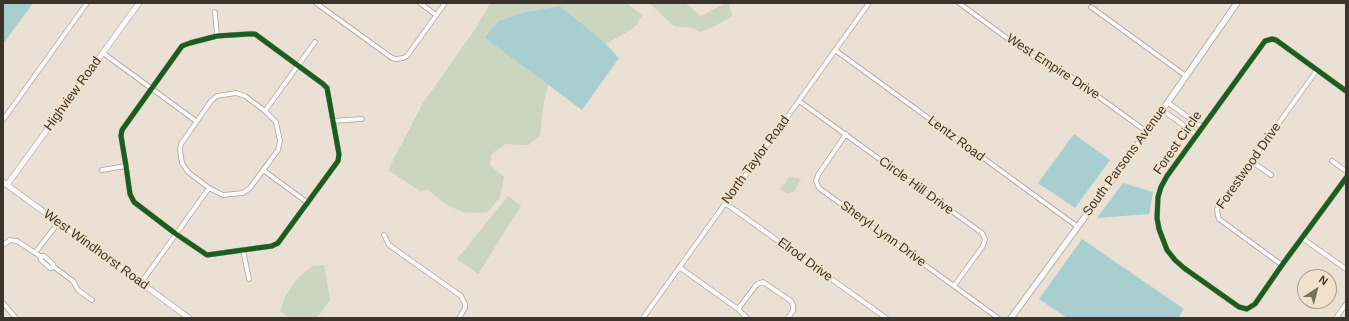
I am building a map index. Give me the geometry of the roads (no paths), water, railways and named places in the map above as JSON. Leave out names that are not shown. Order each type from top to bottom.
[{"type":"main road","name":"South Parsons Avenue","points":[[1011,318],[1147,132],[1237,3]]},
{"type":"street","points":[[3,120],[88,3]]},
{"type":"street","name":"Highview Road","points":[[5,184],[139,3]]},
{"type":"street","points":[[316,3],[392,58],[396,59],[406,56],[445,3]]},
{"type":"street","points":[[420,3],[436,15]]},
{"type":"street","name":"North Taylor Road","points":[[643,318],[869,3]]},
{"type":"street","name":"West Empire Drive","points":[[959,3],[1037,60],[1070,76],[1147,132]]},
{"type":"street","points":[[1091,7],[1186,76]]},
{"type":"street","points":[[215,12],[217,36]]},
{"type":"street","points":[[255,34],[298,65],[328,88],[339,154],[338,161],[278,243],[272,246],[207,255],[176,234],[134,202],[130,194],[121,136],[122,130],[182,46],[217,36],[255,34]]},
{"type":"street","name":"Forest Circle","points":[[1346,91],[1276,40],[1272,39],[1265,41],[1196,134],[1167,176],[1158,197],[1158,224],[1167,250],[1175,260],[1184,268],[1243,309],[1247,309],[1255,304],[1346,178]]},
{"type":"street","points":[[265,111],[315,42]]},
{"type":"street","name":"Lentz Road","points":[[835,50],[1078,227]]},
{"type":"street","points":[[103,53],[196,121]]},
{"type":"street","name":"Forestwood Drive","points":[[1282,265],[1220,219],[1217,209],[1317,70]]},
{"type":"street","points":[[236,93],[245,96],[265,111],[276,122],[280,141],[278,150],[250,188],[243,193],[223,195],[209,188],[188,172],[182,163],[180,150],[181,144],[211,101],[217,96],[236,93]]},
{"type":"street","name":"Circle Hill Drive","points":[[799,100],[984,236],[985,243],[954,286]]},
{"type":"street","name":"Forest Circle","points":[[1168,102],[1202,127]]},
{"type":"street","name":"Forest Circle","points":[[1162,110],[1196,134]]},
{"type":"street","points":[[333,121],[362,119]]},
{"type":"street","name":"Sheryl Lynn Drive","points":[[846,134],[818,175],[816,181],[819,188],[998,318]]},
{"type":"street","points":[[1251,161],[1271,175]]},
{"type":"street","points":[[1332,161],[1346,171]]},
{"type":"street","points":[[102,170],[126,166]]},
{"type":"street","points":[[263,170],[308,203]]},
{"type":"street","name":"West Windhorst Road","points":[[5,184],[189,318]]},
{"type":"street","points":[[141,283],[209,188]]},
{"type":"street","name":"Elrod Drive","points":[[725,203],[886,318]]},
{"type":"street","points":[[36,253],[58,223]]},
{"type":"street","points":[[384,235],[389,245],[461,296],[465,304],[465,308],[459,318]]},
{"type":"street","points":[[1302,238],[1346,269]]},
{"type":"street","points":[[3,245],[7,241],[13,240],[40,256],[44,256],[54,264],[54,267],[73,281],[78,290],[92,300]]},
{"type":"street","points":[[243,250],[249,279]]},
{"type":"street","points":[[679,267],[738,309],[747,318]]},
{"type":"street","points":[[738,309],[757,284],[763,282],[791,301],[793,311],[788,318]]},
{"type":"street","points":[[3,303],[16,318]]},
{"type":"street","points":[[1336,318],[1346,304]]},
{"type":"water","points":[[3,3],[33,3],[3,44]]},
{"type":"water","points":[[560,6],[603,41],[619,58],[582,110],[485,38],[498,21],[526,12]]},
{"type":"water","points":[[1074,134],[1110,160],[1075,208],[1038,183]]},
{"type":"water","points":[[1123,183],[1153,192],[1149,214],[1097,218]]},
{"type":"water","points":[[1082,239],[1184,309],[1178,318],[1067,318],[1039,299]]}]
